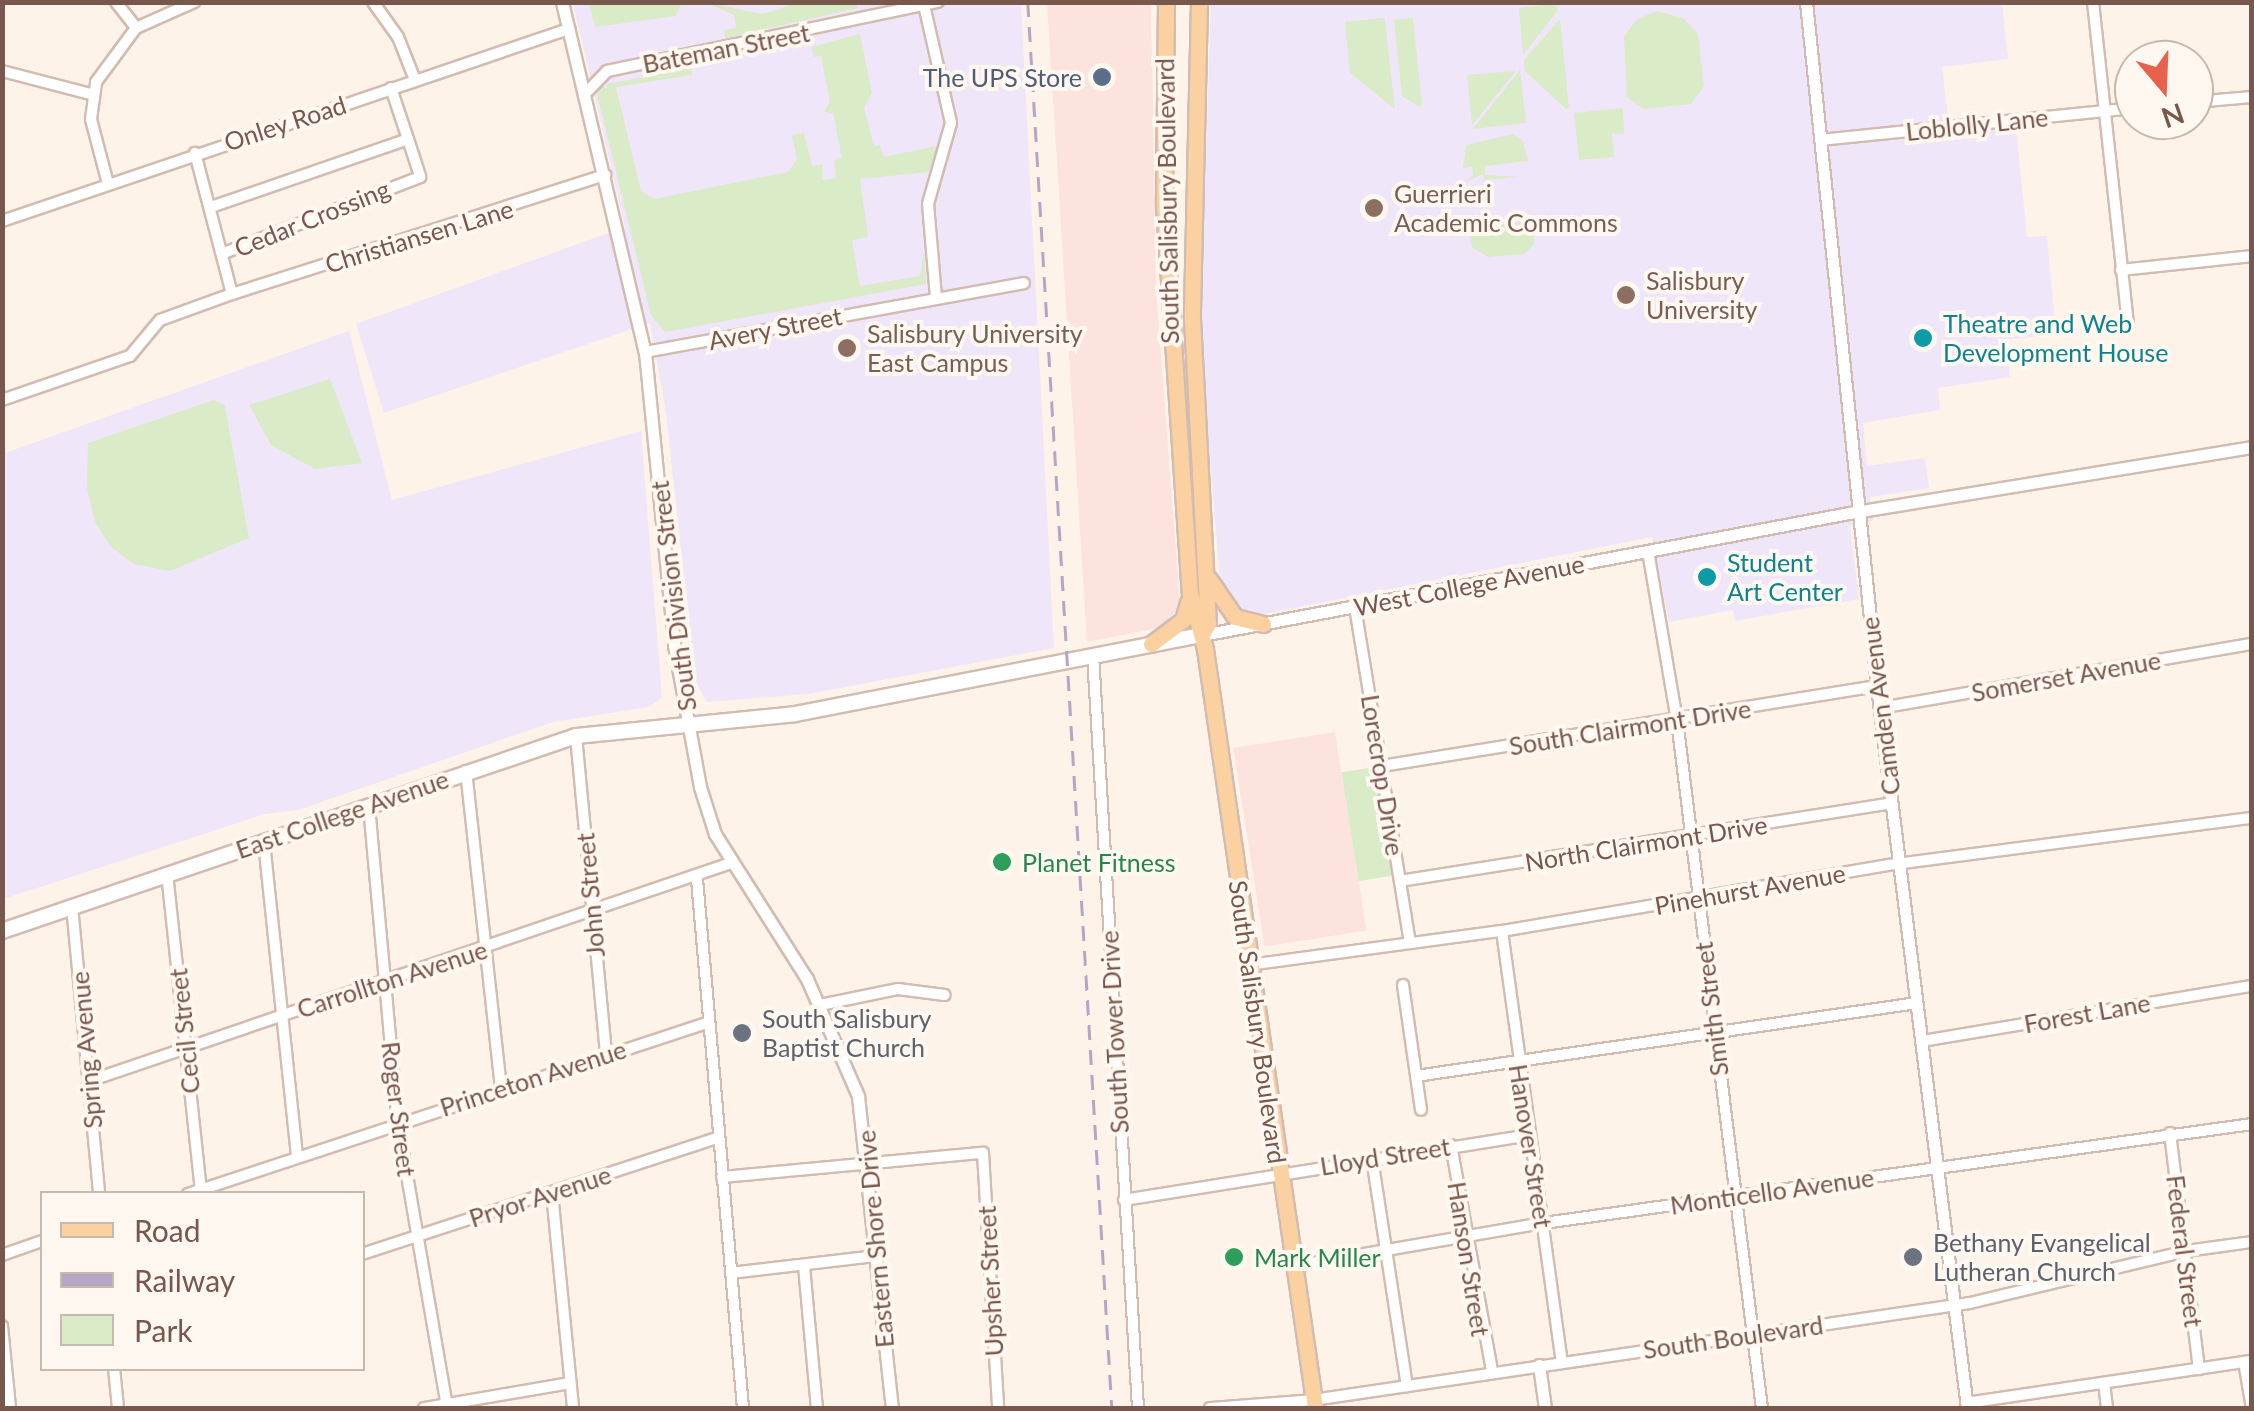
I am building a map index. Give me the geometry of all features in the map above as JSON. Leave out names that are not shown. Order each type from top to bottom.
[{"type":"main road","name":"South Salisbury Boulevard","points":[[1166,2],[1163,174],[1170,336],[1193,624],[1202,635],[1314,1404]]},
{"type":"main road","name":"South Salisbury Boulevard","points":[[1199,2],[1192,145],[1195,403],[1208,623],[1202,635]]},
{"type":"main road","points":[[1170,336],[1180,356],[1182,397],[1195,403]]},
{"type":"main road","points":[[1205,570],[1218,601],[1234,617],[1263,624]]},
{"type":"main road","points":[[1151,644],[1183,620],[1190,593]]},
{"type":"main road","name":"West College Avenue","points":[[688,723],[810,711],[1202,635]]},
{"type":"main road","name":"East College Avenue","points":[[2,930],[576,736],[688,723]]},
{"type":"street","points":[[116,2],[136,28]]},
{"type":"street","points":[[108,184],[94,143],[91,94],[136,28],[194,2]]},
{"type":"street","points":[[373,2],[398,37],[415,80]]},
{"type":"street","name":"South Division Street","points":[[562,2],[645,352],[688,723],[705,803],[731,863]]},
{"type":"street","points":[[865,2],[870,18]]},
{"type":"street","name":"Bateman Street","points":[[584,95],[607,71],[938,2]]},
{"type":"street","name":"Camden Avenue","points":[[1806,2],[1877,686],[1966,1406]]},
{"type":"street","points":[[2093,2],[2128,324]]},
{"type":"street","points":[[924,5],[952,122],[928,204],[936,297]]},
{"type":"street","name":"Onley Road","points":[[2,221],[569,29]]},
{"type":"street","points":[[2,71],[91,94]]},
{"type":"street","name":"Cedar Crossing","points":[[224,253],[420,176],[390,88]]},
{"type":"street","points":[[2214,100],[2252,97]]},
{"type":"street","name":"Loblolly Lane","points":[[1820,140],[2114,109]]},
{"type":"street","name":"Cedar Crossing","points":[[211,207],[408,139]]},
{"type":"street","name":"Cedar Crossing","points":[[2,400],[130,356],[160,320],[232,294],[195,154]]},
{"type":"street","name":"Christiansen Lane","points":[[232,294],[606,175]]},
{"type":"street","points":[[2122,270],[2252,256]]},
{"type":"street","name":"Avery Street","points":[[645,352],[1024,283]]},
{"type":"street","name":"West College Avenue","points":[[1202,635],[1858,512],[2252,447]]},
{"type":"street","name":"Smith Street","points":[[1648,551],[1676,720],[1762,1408]]},
{"type":"street","name":"Lorecrop Drive","points":[[1355,606],[1410,943]]},
{"type":"street","name":"Somerset Avenue","points":[[1880,708],[2252,644]]},
{"type":"street","name":"South Tower Drive","points":[[1092,655],[1138,1408]]},
{"type":"street","name":"South Clairmont Drive","points":[[1382,766],[1877,686]]},
{"type":"street","name":"John Street","points":[[576,736],[606,1054]]},
{"type":"street","points":[[466,772],[501,1088]]},
{"type":"street","name":"North Clairmont Drive","points":[[1400,881],[1892,803]]},
{"type":"street","name":"Roger Street","points":[[369,806],[398,1123],[447,1406]]},
{"type":"street","name":"Pinehurst Avenue","points":[[1248,965],[1502,931],[1900,865],[2252,818]]},
{"type":"street","points":[[264,842],[297,1157]]},
{"type":"street","points":[[731,863],[697,879],[743,1408]]},
{"type":"street","name":"Eastern Shore Drive","points":[[731,863],[820,1005],[858,1096],[870,1164],[892,1408]]},
{"type":"street","name":"Cecil Street","points":[[167,872],[201,1189]]},
{"type":"street","name":"Carrollton Avenue","points":[[89,1082],[384,980],[697,879]]},
{"type":"street","name":"Spring Avenue","points":[[72,906],[99,1191]]},
{"type":"street","name":"Hanover Street","points":[[1502,931],[1562,1361]]},
{"type":"street","points":[[1403,985],[1421,1110]]},
{"type":"street","name":"Forest Lane","points":[[1922,1041],[2252,986]]},
{"type":"street","points":[[820,1005],[878,991],[945,995]]},
{"type":"street","points":[[1416,1076],[1916,1003]]},
{"type":"street","name":"Princeton Avenue","points":[[196,1191],[707,1023]]},
{"type":"street","name":"Monticello Avenue","points":[[1294,1266],[1466,1242],[1544,1224],[2252,1124]]},
{"type":"street","name":"Federal Street","points":[[2170,1133],[2199,1368]]},
{"type":"street","name":"Lloyd Street","points":[[1124,1200],[1530,1134]]},
{"type":"street","name":"Pryor Avenue","points":[[365,1253],[717,1138]]},
{"type":"street","name":"Hanson Street","points":[[1451,1146],[1492,1371]]},
{"type":"street","name":"Upsher Street","points":[[870,1164],[983,1153],[998,1408]]},
{"type":"street","points":[[1372,1158],[1407,1386]]},
{"type":"street","points":[[722,1177],[870,1164]]},
{"type":"street","points":[[552,1192],[573,1408]]},
{"type":"street","points":[[2,1255],[40,1242]]},
{"type":"street","name":"South Boulevard","points":[[1210,1408],[1314,1404],[1492,1371],[1955,1306],[2186,1251],[2252,1242]]},
{"type":"street","points":[[731,1273],[876,1256]]},
{"type":"street","points":[[804,1266],[817,1408]]},
{"type":"street","points":[[2,1326],[10,1408]]},
{"type":"street","points":[[1966,1406],[2248,1361],[2252,1408]]},
{"type":"street","points":[[1540,1365],[1544,1408]]},
{"type":"street","points":[[114,1371],[118,1408]]},
{"type":"street","points":[[424,1408],[570,1383]]},
{"type":"street","points":[[2104,1383],[2107,1408]]},
{"type":"shaded area","name":"Salisbury University East Campus","points":[[573,3],[1021,3],[1054,648],[808,694],[707,702],[695,680],[666,412],[650,323],[384,413],[356,324],[625,227]]},
{"type":"shaded area","points":[[1047,3],[1151,3],[1156,289],[1180,605],[1164,627],[1087,642]]},
{"type":"shaded area","name":"Salisbury University","points":[[1211,3],[2002,3],[2008,59],[1942,67],[1950,134],[2016,127],[2027,237],[2047,236],[2056,334],[2006,340],[2010,377],[1938,388],[1940,410],[1863,423],[1867,466],[1925,458],[1929,488],[1870,497],[1873,521],[1850,526],[1859,599],[1735,621],[1733,610],[1669,622],[1652,537],[1264,614],[1235,610],[1220,584],[1200,328]]},
{"type":"shaded area","points":[[349,331],[392,500],[641,431],[662,698],[649,707],[553,722],[298,810],[265,814],[3,899],[2,454]]},
{"type":"shaded area","points":[[1335,732],[1366,931],[1265,947],[1233,748]]},
{"type":"green space","points":[[682,2],[676,16],[595,27],[589,3]]},
{"type":"green space","points":[[708,3],[763,14],[797,3],[856,3],[858,8],[725,38],[724,30],[736,28],[734,15]]},
{"type":"green space","points":[[1554,4],[1558,10],[1523,55],[1519,8]]},
{"type":"green space","points":[[1656,11],[1683,18],[1698,34],[1704,86],[1691,104],[1643,109],[1627,97],[1624,37],[1636,20]]},
{"type":"green space","points":[[1384,18],[1395,109],[1350,73],[1345,22]]},
{"type":"green space","points":[[1413,18],[1420,107],[1402,96],[1394,20]]},
{"type":"green space","points":[[1560,19],[1569,108],[1566,109],[1525,71],[1524,60]]},
{"type":"green space","points":[[860,34],[872,93],[864,108],[874,146],[880,145],[884,157],[937,146],[943,138],[928,172],[860,179],[868,237],[852,240],[860,286],[920,276],[924,250],[926,284],[665,332],[651,315],[597,94],[602,85],[607,90],[607,84],[691,68],[692,75],[616,87],[641,191],[654,199],[788,172],[797,159],[792,135],[804,133],[812,166],[823,164],[822,180],[836,178],[834,161],[842,158],[833,113],[824,112],[830,102],[821,56],[814,57],[812,47]]},
{"type":"green space","points":[[1520,70],[1526,123],[1473,129]]},
{"type":"green space","points":[[1516,71],[1472,125],[1467,75]]},
{"type":"green space","points":[[1623,108],[1624,134],[1612,133],[1614,157],[1579,160],[1574,113]]},
{"type":"green space","points":[[1513,134],[1523,141],[1528,161],[1485,166],[1485,175],[1520,177],[1484,180],[1483,174],[1464,183],[1473,175],[1472,167],[1463,168],[1466,145]]},
{"type":"green space","points":[[1534,221],[1535,228],[1494,233],[1534,230],[1534,245],[1523,254],[1488,257],[1472,247],[1469,228]]},
{"type":"green space","points":[[330,379],[362,463],[315,469],[271,445],[249,405]]},
{"type":"green space","points":[[214,400],[225,406],[249,538],[170,571],[134,564],[111,547],[95,522],[87,489],[88,443]]},
{"type":"green space","points":[[1375,767],[1392,876],[1359,881],[1341,772]]},
{"type":"railway","points":[[1028,2],[1112,1408]]},
{"type":"place","name":"The UPS Store","points":[[1102,77]]},
{"type":"place","name":"Guerrieri Academic Commons","points":[[1374,208]]},
{"type":"place","name":"Salisbury University","points":[[1626,295]]},
{"type":"place","name":"Theatre and Web Development House","points":[[1923,338]]},
{"type":"place","name":"Salisbury University East Campus","points":[[847,348]]},
{"type":"place","name":"Student Art Center","points":[[1707,577]]},
{"type":"place","name":"Planet Fitness","points":[[1002,862]]},
{"type":"place","name":"South Salisbury Baptist Church","points":[[742,1033]]},
{"type":"place","name":"Mark Miller","points":[[1234,1257]]},
{"type":"place","name":"Bethany Evangelical Lutheran Church","points":[[1913,1257]]}]
